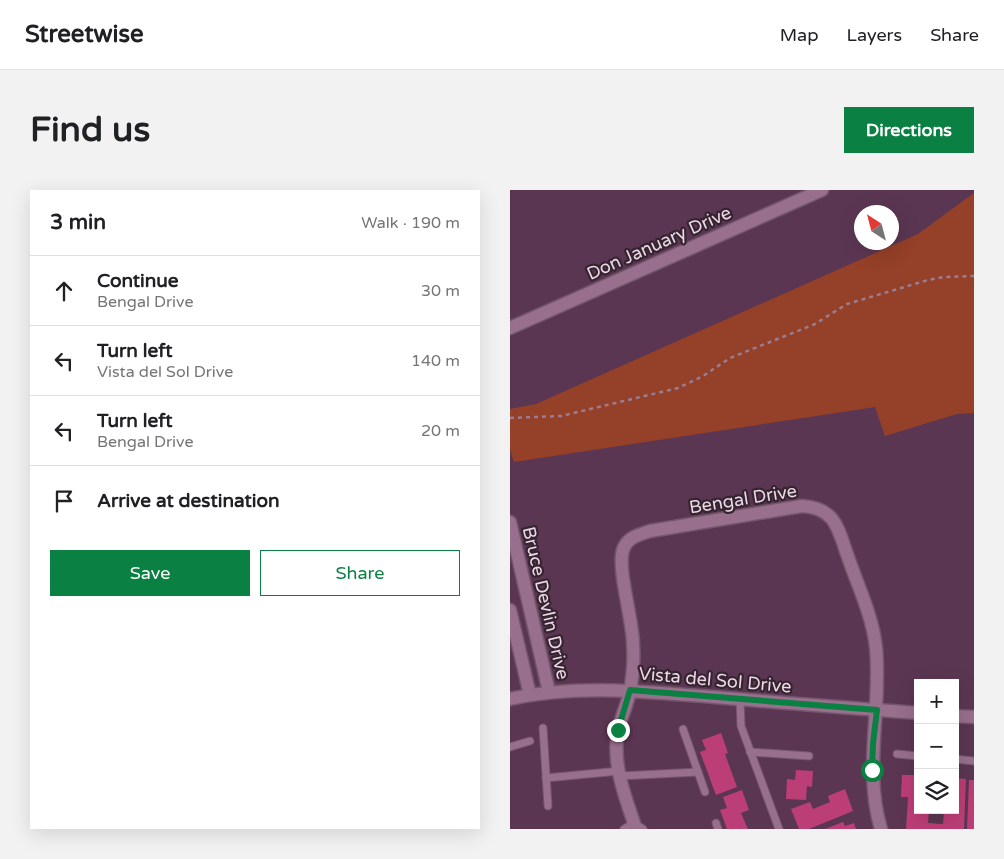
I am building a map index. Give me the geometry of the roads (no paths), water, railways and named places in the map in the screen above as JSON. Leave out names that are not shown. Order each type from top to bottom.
[{"type":"street","name":"Don January Drive","points":[[510,328],[822,190]]},
{"type":"street","name":"Bengal Drive","points":[[634,827],[619,773],[617,755],[618,730],[630,690],[634,643],[622,567],[623,550],[628,540],[650,531],[802,506],[813,506],[828,513],[834,522],[865,606],[876,647],[877,710],[872,770],[874,796],[881,829]]},
{"type":"street","name":"Bruce Devlin Drive","points":[[510,522],[549,692]]},
{"type":"street","name":"Bruce Devlin Drive","points":[[510,610],[530,695]]},
{"type":"street","name":"Vista del Sol Drive","points":[[510,699],[549,692],[630,690],[914,713]]},
{"type":"street","points":[[959,716],[974,717]]},
{"type":"lane","points":[[740,699],[741,726],[779,829]]},
{"type":"lane","points":[[543,728],[548,806]]},
{"type":"lane","points":[[683,729],[704,792]]},
{"type":"lane","points":[[510,747],[530,741]]},
{"type":"lane","points":[[750,752],[809,756]]},
{"type":"lane","points":[[897,754],[914,756]]},
{"type":"lane","points":[[959,759],[974,761]]},
{"type":"lane","points":[[546,778],[619,773],[698,772]]}]
